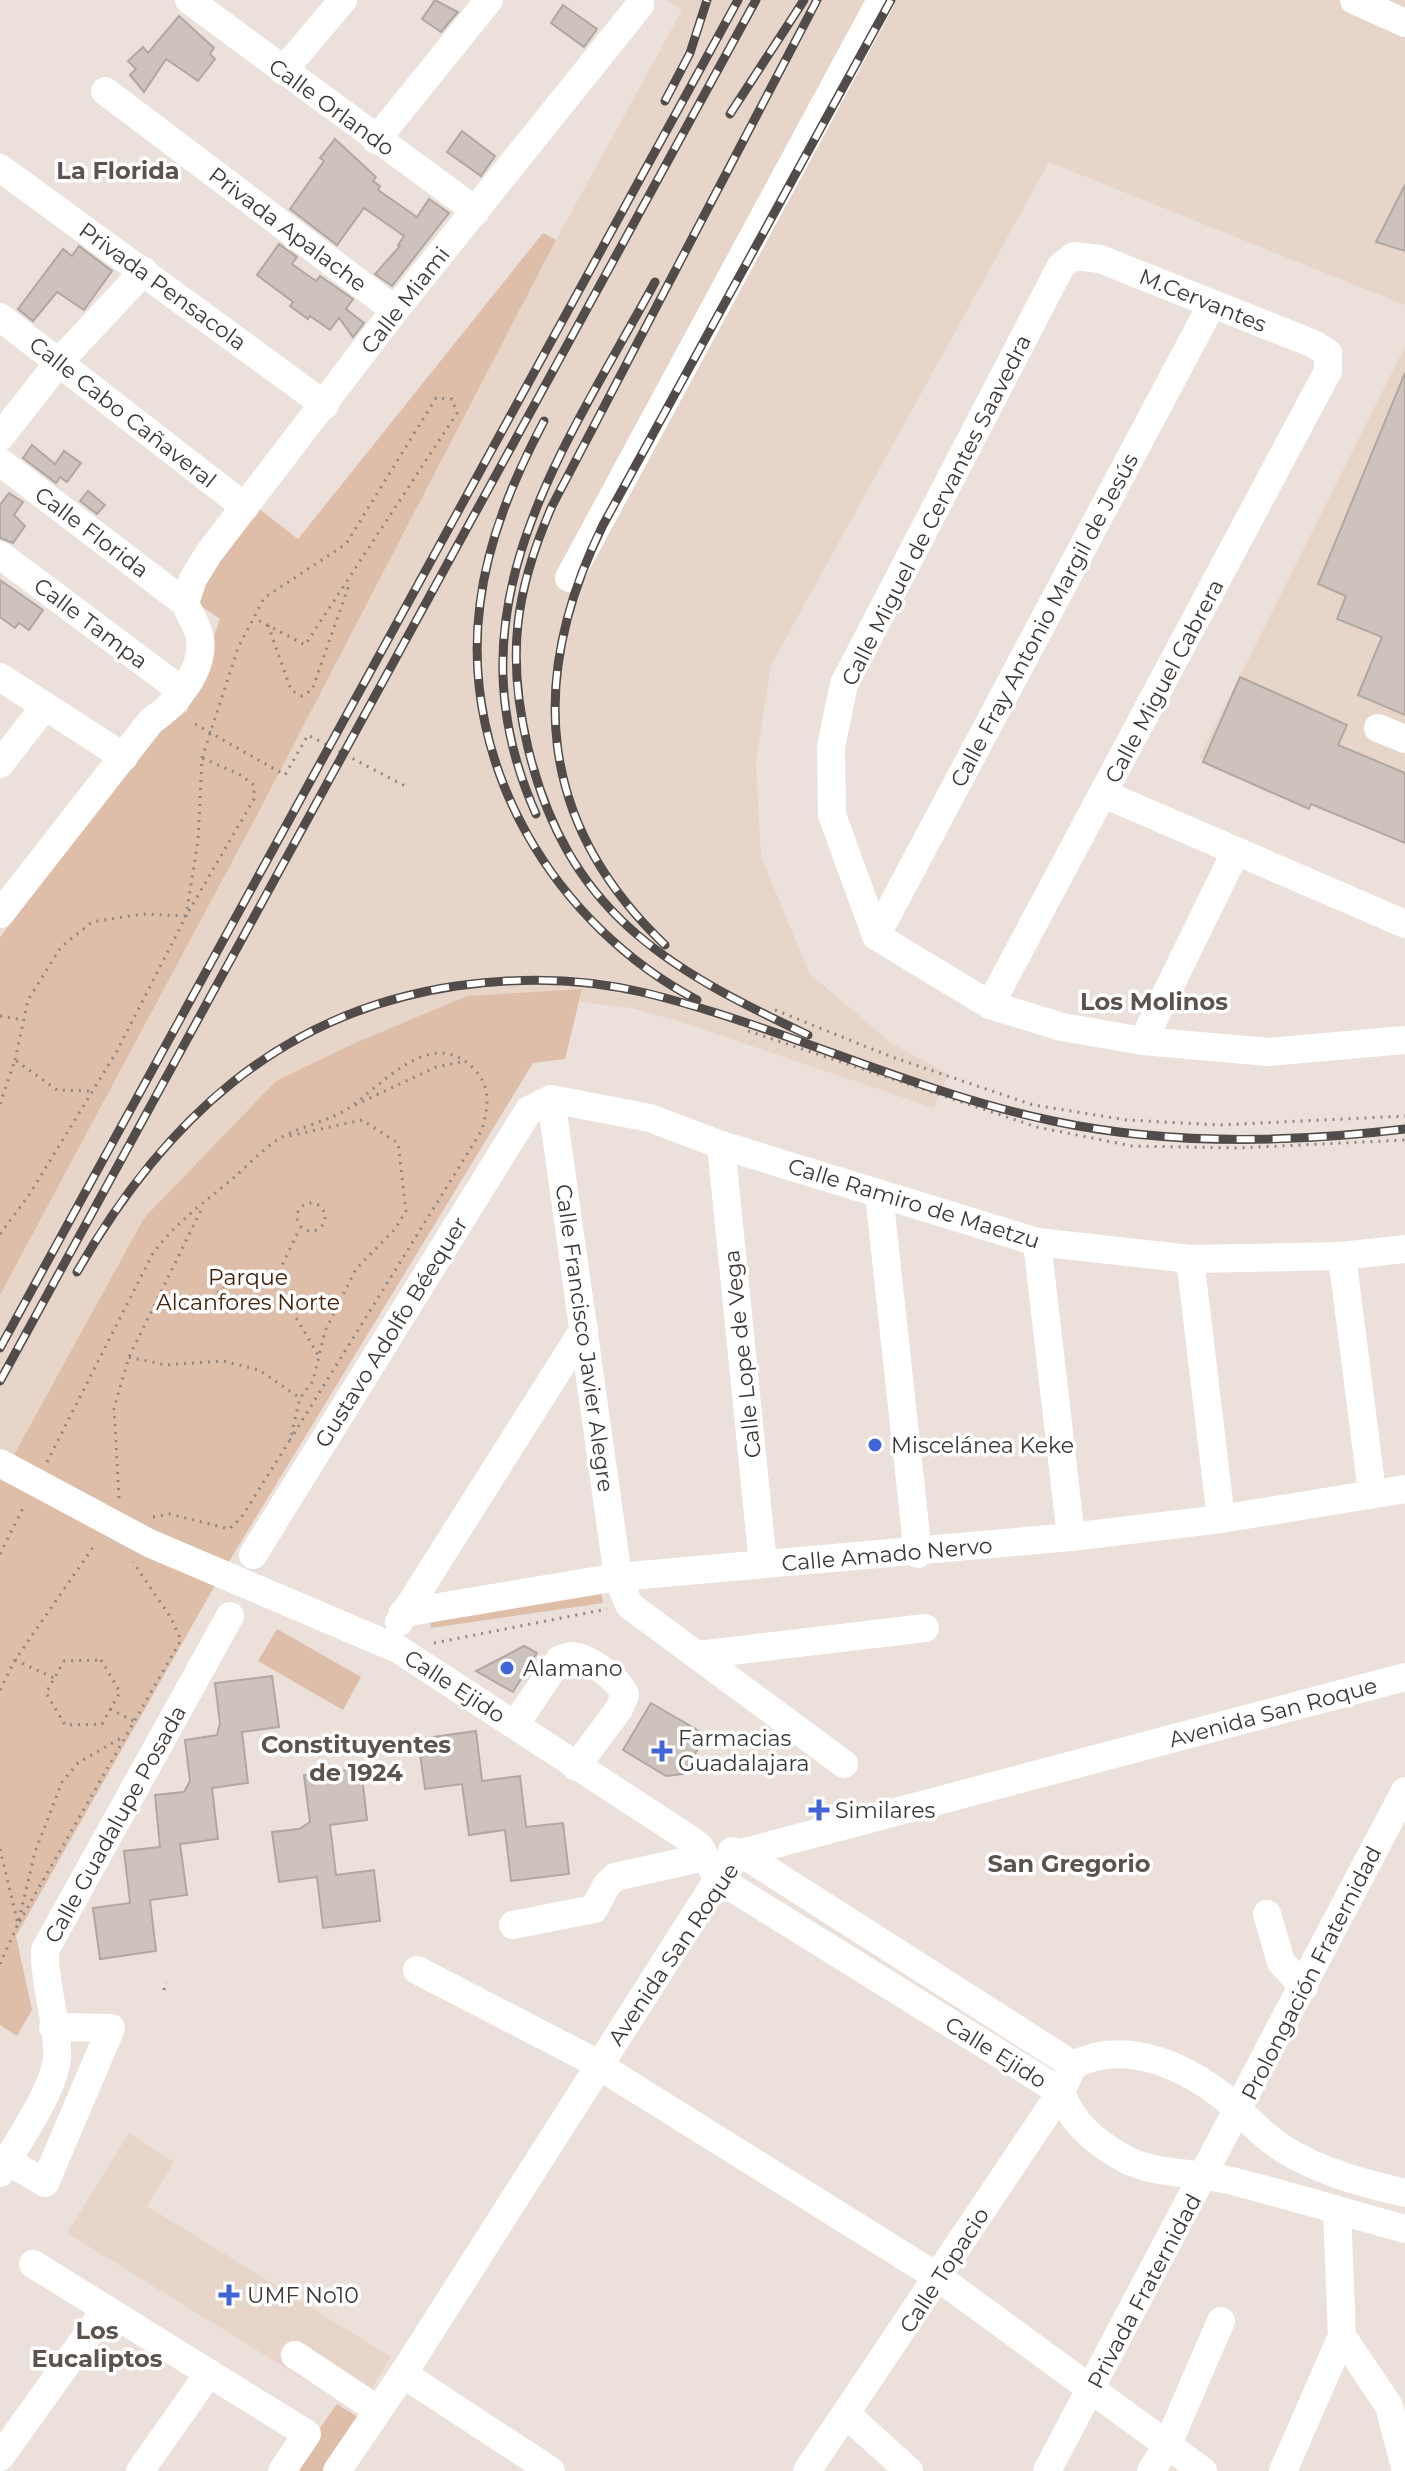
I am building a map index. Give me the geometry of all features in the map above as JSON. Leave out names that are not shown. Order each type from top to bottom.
[{"type":"street","name":"Calle Orlando","points":[[189,0],[476,211]]},
{"type":"street","points":[[283,71],[343,0]]},
{"type":"street","points":[[376,140],[489,0]]},
{"type":"street","points":[[569,578],[881,0]]},
{"type":"street","points":[[1354,0],[1405,23]]},
{"type":"street","name":"Calle Miami","points":[[185,603],[193,579],[245,507],[395,310],[640,5]]},
{"type":"street","name":"Privada Apalache","points":[[105,91],[395,310]]},
{"type":"street","name":"Privada Pensacola","points":[[0,168],[325,405]]},
{"type":"street","name":"M.Cervantes","points":[[1074,256],[1100,259],[1314,344],[1328,353]]},
{"type":"street","name":"Calle Miguel de Cervantes Saavedra","points":[[876,936],[832,815],[831,747],[844,684],[1061,266],[1074,256]]},
{"type":"street","points":[[0,437],[59,362],[144,271]]},
{"type":"street","name":"Calle Fray Antonio Margil de Jesús","points":[[876,936],[1212,304]]},
{"type":"street","name":"Calle Cabo Cañaveral","points":[[0,317],[245,507]]},
{"type":"street","name":"Calle Miguel Cabrera","points":[[990,1005],[1328,371],[1328,353]]},
{"type":"street","name":"Calle Florida","points":[[0,462],[185,603]]},
{"type":"street","name":"Calle Tampa","points":[[0,555],[182,691]]},
{"type":"street","points":[[0,914],[151,721],[166,711],[182,691],[197,666],[200,638],[185,603]]},
{"type":"street","points":[[0,677],[124,757]]},
{"type":"street","points":[[0,764],[45,706]]},
{"type":"street","points":[[1378,728],[1405,739]]},
{"type":"street","points":[[1104,794],[1405,924]]},
{"type":"street","points":[[1143,1041],[1235,853]]},
{"type":"street","points":[[876,936],[990,1005],[1062,1027],[1143,1041],[1269,1052],[1405,1040]]},
{"type":"street","name":"Calle Ramiro de Maetzu","points":[[540,1104],[650,1118],[721,1145],[1037,1242],[1190,1259],[1342,1256],[1405,1249]]},
{"type":"street","name":"Calle Francisco Javier Alegre","points":[[540,1104],[584,1329],[618,1577],[629,1605]]},
{"type":"street","name":"Gustavo Adolfo Béequer","points":[[253,1555],[540,1104]]},
{"type":"street","name":"Calle Lope de Vega","points":[[721,1145],[763,1564]]},
{"type":"street","points":[[879,1194],[918,1554]]},
{"type":"street","points":[[1037,1242],[1071,1537]]},
{"type":"street","points":[[1342,1256],[1372,1492]]},
{"type":"street","points":[[1190,1259],[1221,1519]]},
{"type":"street","points":[[394,1647],[403,1613],[584,1329]]},
{"type":"street","name":"Calle Ejido","points":[[0,1442],[156,1531],[192,1559]]},
{"type":"street","name":"Calle Ejido","points":[[0,1463],[149,1543],[394,1647],[515,1725],[707,1861],[1061,2092],[1068,2113],[1084,2131],[1128,2160],[1159,2170],[1205,2175],[1405,2229]]},
{"type":"street","name":"Calle Amado Nervo","points":[[403,1613],[618,1577],[918,1554],[1071,1537],[1221,1519],[1405,1489]]},
{"type":"street","points":[[629,1605],[844,1764]]},
{"type":"street","name":"Calle Guadalupe Posada","points":[[3,2167],[50,2082],[57,2058],[45,1950],[230,1616]]},
{"type":"street","points":[[698,1655],[925,1628]]},
{"type":"street","points":[[515,1725],[559,1660],[571,1656],[618,1683],[625,1695],[619,1709],[576,1767]]},
{"type":"street","name":"Avenida San Roque","points":[[337,2471],[403,2374],[598,2065],[707,1861],[1405,1677]]},
{"type":"street","name":"Prolongación Fraternidad","points":[[1239,2111],[1405,1791]]},
{"type":"street","name":"Calle Ejido","points":[[741,1853],[1073,2065],[1094,2054],[1119,2052],[1140,2056],[1205,2084],[1284,2149],[1319,2168],[1348,2179],[1405,2193]]},
{"type":"street","points":[[513,1925],[594,1909],[606,1886],[615,1877],[707,1861]]},
{"type":"street","points":[[1267,1914],[1281,1962],[1304,1987]]},
{"type":"street","points":[[417,1970],[598,2065],[939,2278],[1203,2471]]},
{"type":"street","points":[[3,2167],[45,2183],[111,2028],[53,2027]]},
{"type":"street","name":"Calle Topacio","points":[[807,2471],[1061,2092],[1073,2065]]},
{"type":"street","name":"Privada Fraternidad","points":[[1047,2471],[1239,2111]]},
{"type":"street","points":[[1283,2471],[1342,2336],[1337,2211]]},
{"type":"street","points":[[33,2264],[307,2434],[282,2471]]},
{"type":"street","points":[[0,2457],[106,2309]]},
{"type":"street","points":[[1151,2471],[1167,2446],[1221,2321]]},
{"type":"street","points":[[1342,2336],[1389,2406],[1405,2467]]},
{"type":"street","points":[[295,2355],[378,2410]]},
{"type":"street","points":[[140,2471],[209,2373]]},
{"type":"street","points":[[403,2374],[551,2471]]},
{"type":"street","points":[[847,2415],[909,2471]]},
{"type":"path","points":[[186,916],[198,841],[202,758],[238,648],[264,598],[346,544],[436,398],[452,399],[457,413],[305,645],[254,618]]},
{"type":"path","points":[[268,625],[291,690],[302,696],[312,690],[353,574]]},
{"type":"path","points":[[195,724],[285,775],[308,735],[405,786]]},
{"type":"path","points":[[0,1234],[117,1051],[186,916],[254,799],[254,785],[239,774],[202,758]]},
{"type":"path","points":[[0,1104],[15,1060],[28,1000],[61,947],[92,922],[143,914],[186,916]]},
{"type":"path","points":[[775,1010],[892,1057],[1033,1105],[1127,1120],[1220,1125],[1405,1116]]},
{"type":"path","points":[[0,1016],[23,1020]]},
{"type":"path","points":[[748,1031],[1037,1127],[1132,1146],[1238,1148],[1405,1140]]},
{"type":"path","points":[[147,1519],[170,1514],[229,1529],[241,1518],[482,1130],[489,1103],[484,1080],[466,1061],[448,1053],[429,1053],[375,1084],[350,1107]]},
{"type":"path","points":[[15,1060],[57,1090],[93,1091]]},
{"type":"path","points":[[44,1468],[152,1255],[171,1228],[278,1139],[436,1067],[466,1061]]},
{"type":"path","points":[[278,1139],[362,1120],[398,1143],[405,1180],[406,1211],[395,1229],[356,1269],[325,1331],[313,1381],[300,1398],[290,1440]]},
{"type":"path","points":[[119,1500],[115,1475],[114,1408],[129,1357],[205,1202]]},
{"type":"path","points":[[272,1286],[301,1227],[298,1210],[307,1203],[318,1205],[325,1217],[321,1226],[311,1231],[301,1227]]},
{"type":"path","points":[[210,1307],[229,1281],[258,1277],[280,1290],[318,1355]]},
{"type":"path","points":[[129,1357],[165,1365],[223,1361],[259,1370],[300,1398]]},
{"type":"path","points":[[0,1554],[29,1497]]},
{"type":"path","points":[[0,1690],[15,1660],[96,1543],[105,1537]]},
{"type":"path","points":[[0,1964],[18,1924],[181,1640],[171,1618],[130,1559]]},
{"type":"path","points":[[394,1647],[629,1605]]},
{"type":"path","points":[[15,1660],[54,1678]]},
{"type":"path","points":[[101,1660],[120,1692],[102,1724],[65,1725],[46,1693],[54,1678],[64,1661],[101,1660]]},
{"type":"path","points":[[110,1709],[134,1721]]},
{"type":"path","points":[[18,1924],[35,1852],[62,1782],[78,1763],[124,1736]]},
{"type":"path","points":[[0,1849],[18,1924]]},
{"type":"path","points":[[164,1990],[166,1982]]},
{"type":"shaded area","points":[[666,0],[1405,0],[1405,305],[1049,162],[771,665],[756,762],[761,856],[809,973],[891,1043],[948,1074],[934,1108],[678,1021],[632,1008],[580,1002],[582,990],[276,1081],[144,1218],[0,1480],[0,1295],[255,819],[556,240],[682,10]]},
{"type":"shaded area","points":[[1405,346],[1405,837],[1199,758]]},
{"type":"shaded area","name":"UMF No10","points":[[129,2133],[174,2162],[147,2206],[391,2357],[357,2412],[67,2233]]},
{"type":"green space","points":[[543,233],[556,240],[255,819],[0,1295],[0,937],[149,740],[187,711],[220,619],[192,600],[258,508],[298,539]]},
{"type":"green space","name":"Parque Alcanfores Norte","points":[[582,989],[565,1059],[533,1063],[222,1573],[16,1936],[32,2010],[17,2036],[0,2025],[0,1480],[144,1218],[276,1081],[353,1044],[467,996]]},
{"type":"green space","points":[[600,1585],[603,1603],[431,1628],[429,1613]]},
{"type":"green space","points":[[277,1629],[361,1677],[343,1710],[258,1661]]},
{"type":"green space","points":[[337,2404],[362,2420],[327,2471],[290,2471]]},
{"type":"building","points":[[435,0],[458,12],[441,32],[422,19]]},
{"type":"building","points":[[563,5],[597,29],[584,47],[551,23]]},
{"type":"building","points":[[179,16],[214,48],[210,54],[215,59],[198,81],[166,59],[144,92],[130,75],[136,69],[128,61],[143,47],[148,53]]},
{"type":"building","points":[[462,131],[495,156],[481,176],[447,152]]},
{"type":"building","points":[[335,139],[376,177],[373,181],[380,186],[378,190],[417,217],[429,199],[449,213],[392,286],[375,274],[400,246],[404,236],[364,208],[337,245],[290,209],[324,161],[320,158]]},
{"type":"building","points":[[1405,185],[1405,251],[1376,242]]},
{"type":"building","points":[[279,244],[297,257],[292,264],[316,281],[320,276],[353,299],[346,309],[364,323],[353,337],[339,318],[330,330],[310,316],[308,319],[290,306],[293,302],[257,275]]},
{"type":"building","points":[[79,246],[112,271],[84,310],[57,292],[33,321],[18,309],[63,249],[72,256]]},
{"type":"building","points":[[1405,373],[1405,715],[1358,695],[1382,637],[1337,619],[1346,596],[1318,584]]},
{"type":"building","points":[[32,445],[55,464],[64,451],[81,463],[67,482],[60,477],[56,483],[23,458]]},
{"type":"building","points":[[88,491],[105,505],[97,514],[80,501]]},
{"type":"building","points":[[9,493],[23,502],[14,515],[25,526],[13,543],[0,538],[0,505]]},
{"type":"building","points":[[0,580],[43,610],[29,630],[19,623],[15,628],[0,617]]},
{"type":"building","points":[[1240,677],[1347,725],[1338,745],[1405,773],[1405,843],[1311,804],[1309,809],[1203,762]]},
{"type":"building","points":[[524,1646],[537,1653],[513,1692],[476,1671]]},
{"type":"building","points":[[272,1676],[279,1727],[242,1732],[248,1783],[212,1788],[218,1839],[180,1844],[187,1895],[150,1900],[156,1951],[100,1959],[93,1908],[130,1903],[124,1851],[160,1847],[155,1795],[184,1792],[190,1781],[185,1740],[217,1735],[220,1723],[215,1683]]},
{"type":"building","points":[[651,1703],[706,1735],[683,1774],[666,1776],[623,1750]]},
{"type":"building","points":[[476,1731],[482,1781],[520,1776],[526,1827],[563,1823],[569,1874],[511,1881],[505,1830],[469,1835],[462,1784],[425,1789],[418,1739]]},
{"type":"building","points":[[361,1768],[367,1820],[330,1825],[336,1875],[374,1870],[380,1921],[323,1928],[317,1877],[279,1882],[272,1832],[299,1829],[310,1822],[304,1775]]},
{"type":"railway","points":[[665,101],[690,53],[707,0]]},
{"type":"railway","points":[[0,1348],[738,0]]},
{"type":"railway","points":[[0,1381],[756,0]]},
{"type":"railway","points":[[730,114],[804,0]]},
{"type":"railway","points":[[808,1035],[709,985],[667,958],[629,928],[596,893],[568,852],[546,805],[521,715],[516,653],[522,596],[539,537],[552,506],[817,0]]},
{"type":"railway","points":[[665,945],[622,898],[591,850],[569,799],[558,747],[555,693],[563,638],[579,582],[603,525],[891,0]]},
{"type":"railway","points":[[536,814],[511,740],[503,669],[509,602],[526,537],[552,473],[655,282]]},
{"type":"railway","points":[[544,421],[522,464],[504,510],[484,580],[477,664],[485,724],[502,781],[527,835],[560,884],[600,929],[646,968],[697,1000]]},
{"type":"railway","points":[[77,1272],[148,1168],[188,1122],[232,1082],[281,1048],[334,1021],[392,1000],[480,983],[527,980],[575,982],[646,993],[748,1023],[950,1094],[1001,1109],[1096,1129],[1228,1139],[1317,1137],[1405,1129]]},
{"type":"place","name":"Miscelánea Keke","points":[[875,1445]]},
{"type":"place","name":"Alamano","points":[[507,1668]]},
{"type":"place","name":"Farmacias Guadalajara","points":[[662,1751]]},
{"type":"place","name":"Similares","points":[[819,1810]]},
{"type":"place","name":"UMF No10","points":[[229,2295]]},
{"type":"district","name":"La Florida","points":[[118,171]]},
{"type":"district","name":"Los Molinos","points":[[1154,1002]]},
{"type":"district","name":"Constituyentes de 1924","points":[[356,1759]]},
{"type":"district","name":"San Gregorio","points":[[1069,1864]]},
{"type":"district","name":"Los Eucaliptos","points":[[97,2345]]}]
